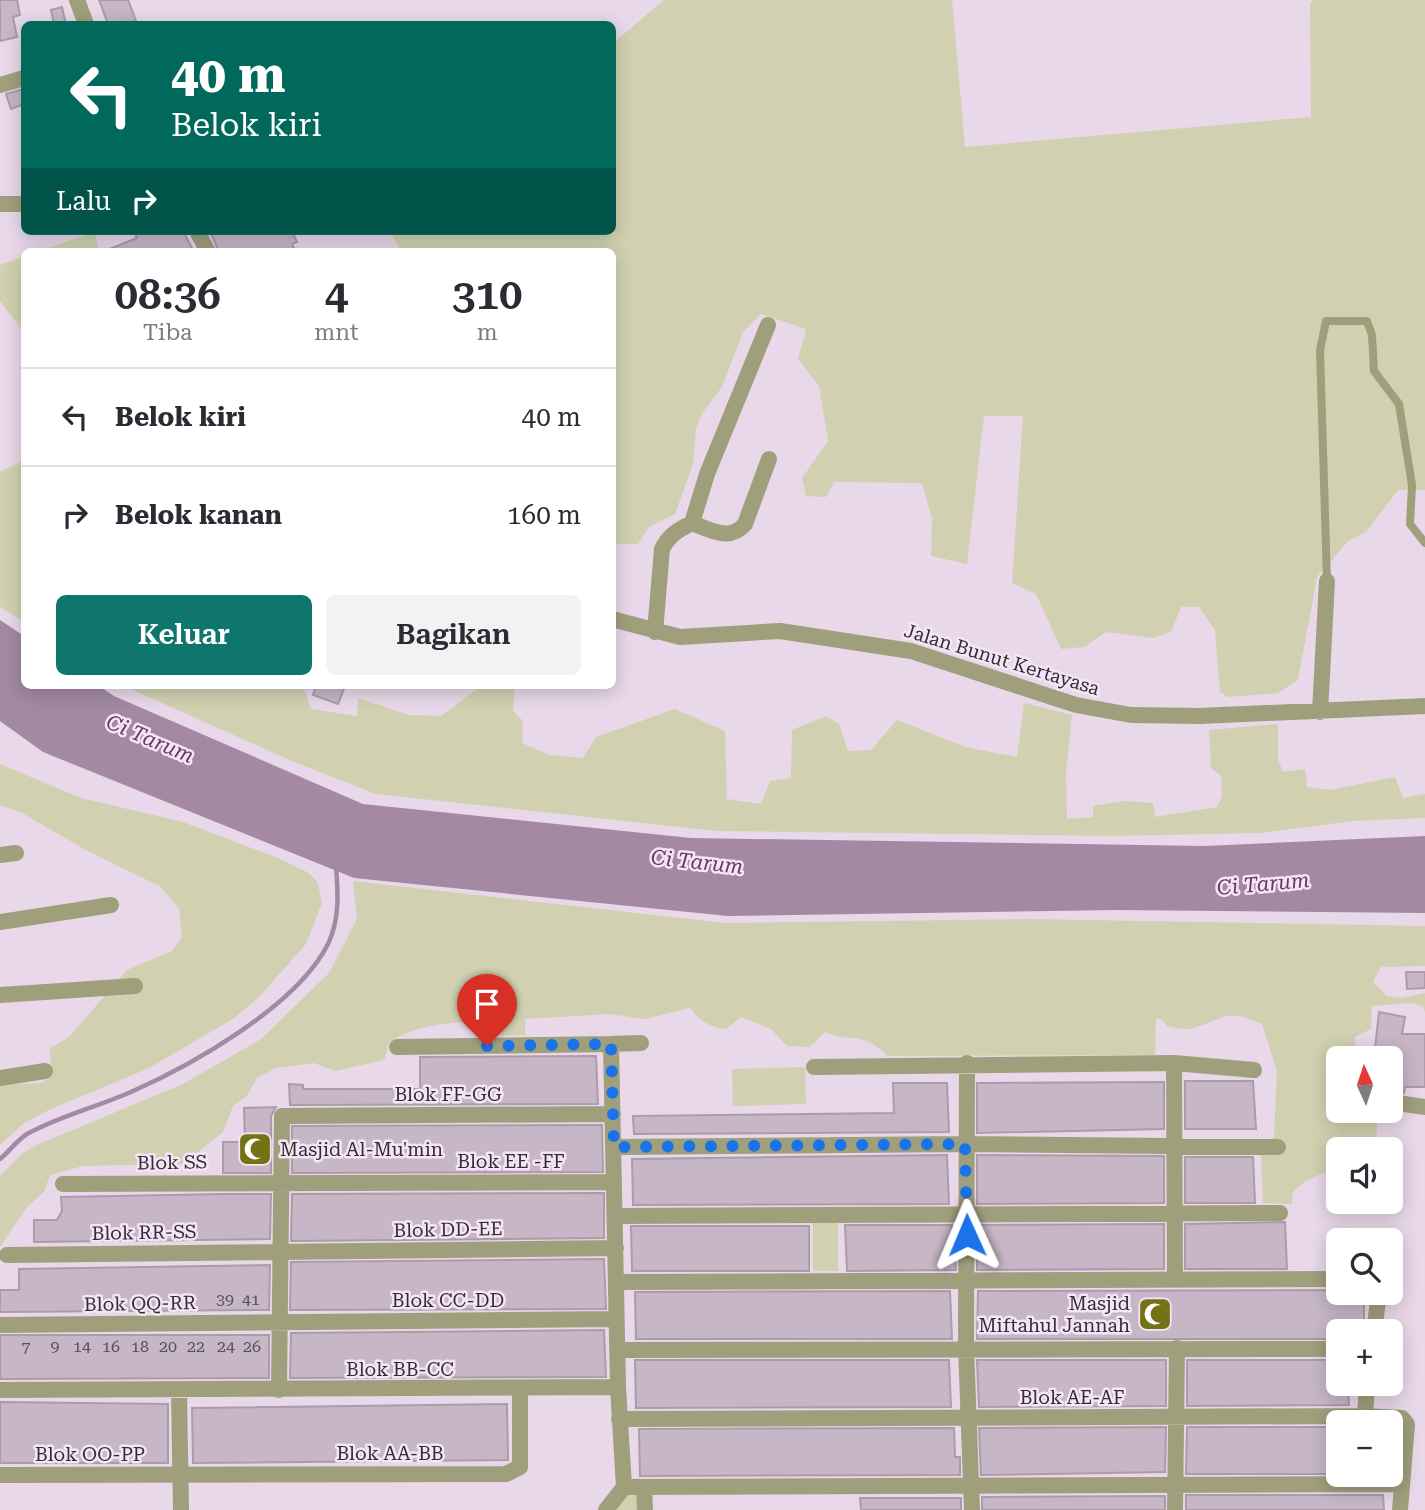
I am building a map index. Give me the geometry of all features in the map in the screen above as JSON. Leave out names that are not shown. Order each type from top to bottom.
[{"type":"street","points":[[77,0],[85,21]]},
{"type":"street","points":[[0,85],[21,79]]},
{"type":"street","points":[[0,204],[21,204]]},
{"type":"street","points":[[692,523],[707,474],[768,324]]},
{"type":"street","points":[[654,632],[662,549],[675,531],[692,523],[719,534],[740,530],[769,459]]},
{"type":"street","points":[[1320,712],[1327,581]]},
{"type":"street","name":"Jalan Bunut Kertayasa","points":[[616,620],[680,637],[780,631],[834,637],[911,651],[1076,705],[1131,715],[1320,712],[1425,706]]},
{"type":"street","points":[[0,922],[111,905]]},
{"type":"street","points":[[0,995],[135,986]]},
{"type":"street","points":[[397,1047],[641,1043]]},
{"type":"street","points":[[606,1510],[624,1487],[618,1387],[611,1044]]},
{"type":"street","points":[[967,1063],[966,1347],[972,1510]]},
{"type":"street","points":[[814,1067],[967,1063],[1174,1063],[1254,1070]]},
{"type":"street","points":[[1174,1063],[1175,1280]]},
{"type":"street","points":[[0,1078],[45,1071]]},
{"type":"street","points":[[1404,1104],[1425,1107]]},
{"type":"street","name":"Blok FF-GG","points":[[281,1182],[282,1116],[613,1114]]},
{"type":"street","points":[[614,1147],[965,1144],[1278,1147]]},
{"type":"street","points":[[279,1390],[281,1182]]},
{"type":"street","name":"Blok EE -FF","points":[[281,1182],[614,1182]]},
{"type":"street","name":"Blok SS","points":[[62,1184],[281,1182]]},
{"type":"street","points":[[615,1216],[966,1212],[1280,1213]]},
{"type":"street","name":"Blok DD-EE","points":[[280,1251],[615,1248]]},
{"type":"street","name":"Blok RR-SS","points":[[7,1255],[280,1251]]},
{"type":"street","points":[[617,1282],[1326,1279]]},
{"type":"street","name":"Blok CC-DD","points":[[279,1322],[617,1319]]},
{"type":"street","name":"Blok QQ-RR","points":[[0,1325],[279,1322]]},
{"type":"street","points":[[617,1350],[966,1347],[1326,1349]]},
{"type":"street","points":[[1175,1510],[1177,1348]]},
{"type":"street","name":"Blok BB-CC","points":[[0,1390],[520,1390],[618,1387]]},
{"type":"street","name":"Blok AA-BB","points":[[181,1474],[506,1474],[520,1467],[523,1452],[520,1390]]},
{"type":"street","points":[[179,1391],[181,1510]]},
{"type":"street","name":"Blok AE-AF","points":[[620,1419],[1326,1416]]},
{"type":"street","name":"Blok AE-AF","points":[[1403,1420],[1406,1420],[1403,1452]]},
{"type":"street","name":"Blok OO-PP","points":[[0,1475],[181,1474]]},
{"type":"street","points":[[624,1487],[1326,1482]]},
{"type":"street","points":[[645,1487],[645,1510]]},
{"type":"street","points":[[1399,1510],[1400,1487]]},
{"type":"lane","points":[[1327,581],[1320,350],[1326,321],[1367,321],[1372,335],[1374,371],[1399,404],[1412,485],[1410,524],[1425,543]]},
{"type":"green space","points":[[664,0],[952,0],[965,147],[1311,117],[1310,3],[1313,0],[1425,0],[1425,490],[1398,490],[1366,532],[1348,541],[1317,577],[1298,680],[1278,693],[1228,697],[1220,692],[1215,630],[1199,607],[1181,607],[1171,632],[1153,638],[1106,632],[1084,647],[1061,649],[1036,594],[1012,583],[1023,416],[984,416],[967,564],[931,556],[932,519],[922,483],[834,482],[826,497],[806,496],[802,478],[828,441],[819,386],[798,359],[806,329],[761,314],[743,332],[722,387],[703,412],[696,428],[693,464],[675,514],[649,527],[638,544],[616,544],[616,248],[400,248],[391,235],[616,235],[616,40]]},
{"type":"green space","points":[[86,235],[96,235],[98,248],[48,248]]},
{"type":"green space","points":[[21,257],[21,329],[0,301],[0,265]]},
{"type":"green space","points":[[21,462],[21,620],[0,607],[0,472]]},
{"type":"green space","points":[[131,689],[304,689],[311,709],[357,716],[358,698],[409,715],[441,716],[477,689],[515,689],[513,711],[523,721],[522,743],[549,755],[583,758],[596,737],[675,709],[725,731],[727,799],[761,804],[770,781],[791,778],[792,730],[826,716],[839,724],[848,751],[871,750],[897,720],[965,747],[1017,757],[1024,703],[1072,715],[1066,774],[1067,819],[1093,817],[1093,806],[1124,801],[1153,803],[1155,817],[1217,807],[1222,796],[1221,776],[1211,768],[1209,730],[1278,724],[1278,759],[1283,772],[1305,769],[1307,787],[1330,790],[1395,777],[1403,798],[1425,794],[1425,818],[1353,821],[1261,833],[1113,836],[716,831],[376,794],[294,762]]},
{"type":"green space","points":[[0,764],[81,798],[183,822],[278,858],[309,873],[318,883],[322,903],[306,944],[260,996],[233,1019],[149,1068],[49,1110],[23,1124],[0,1145],[0,1085],[41,1083],[51,1077],[50,1048],[68,1038],[127,970],[172,951],[182,937],[179,909],[161,887],[84,849],[22,813],[0,805]]},
{"type":"green space","points":[[353,881],[725,923],[1030,919],[1425,926],[1425,966],[1381,967],[1373,982],[1387,996],[1401,998],[1425,993],[1425,1012],[1423,1007],[1412,1003],[1372,1006],[1371,1029],[1355,1037],[1355,1046],[1326,1046],[1326,1124],[1377,1124],[1376,1137],[1326,1137],[1326,1173],[1308,1180],[1293,1192],[1292,1204],[1263,1203],[1261,1154],[1274,1136],[1277,1071],[1262,1024],[1249,1019],[1239,1016],[1224,1017],[1186,1029],[1167,1026],[1156,1018],[1155,1055],[888,1056],[864,1040],[825,1032],[810,1047],[787,1046],[771,1029],[741,1017],[726,1029],[720,1028],[705,1023],[690,1008],[645,1019],[609,1014],[525,1019],[525,1035],[481,1036],[480,1022],[457,1022],[421,1028],[389,1042],[385,1058],[380,1061],[335,1071],[314,1063],[276,1068],[257,1078],[247,1096],[233,1106],[223,1132],[183,1164],[83,1166],[50,1175],[44,1192],[27,1207],[0,1247],[0,1176],[23,1153],[183,1084],[261,1039],[329,973],[357,919]]},
{"type":"green space","points":[[805,1067],[806,1104],[733,1106],[732,1069]]},
{"type":"green space","points":[[813,1221],[838,1222],[838,1271],[813,1271]]},
{"type":"green space","points":[[644,1487],[645,1510],[606,1510],[620,1495]]},
{"type":"water","name":"Ci Tarum","points":[[0,620],[21,634],[21,689],[104,689],[114,696],[363,804],[691,838],[1204,846],[1425,836],[1425,913],[1117,910],[728,916],[354,878],[43,752],[0,721]]},
{"type":"building","points":[[0,0],[17,0],[20,15],[13,17],[17,37],[0,41]]},
{"type":"building","points":[[99,0],[128,0],[136,21],[107,21]]},
{"type":"building","points":[[62,7],[65,21],[53,21],[51,10]]},
{"type":"building","points":[[21,90],[21,105],[11,109],[6,94]]},
{"type":"building","points":[[136,235],[185,235],[192,248],[112,248],[137,238]]},
{"type":"building","points":[[212,235],[294,235],[297,242],[292,244],[294,248],[217,248]]},
{"type":"building","points":[[315,689],[344,689],[338,704],[313,695]]},
{"type":"building","points":[[1406,972],[1425,972],[1425,988],[1407,989]]},
{"type":"building","points":[[1379,1012],[1405,1017],[1402,1034],[1425,1034],[1425,1087],[1405,1087],[1404,1093],[1404,1046],[1375,1046]]},
{"type":"building","points":[[596,1056],[598,1104],[290,1105],[289,1084],[303,1085],[303,1089],[420,1089],[420,1057]]},
{"type":"building","points":[[1185,1081],[1253,1081],[1256,1129],[1185,1129]]},
{"type":"building","points":[[1164,1082],[1164,1129],[977,1133],[977,1083]]},
{"type":"building","points":[[893,1083],[947,1083],[949,1132],[634,1134],[633,1116],[894,1113]]},
{"type":"building","points":[[276,1107],[271,1116],[271,1173],[223,1173],[223,1142],[245,1142],[244,1108]]},
{"type":"building","points":[[602,1125],[603,1172],[292,1173],[292,1126]]},
{"type":"building","points":[[947,1155],[949,1204],[633,1205],[632,1159]]},
{"type":"building","points":[[977,1155],[1164,1156],[1164,1203],[977,1204]]},
{"type":"building","points":[[1185,1157],[1253,1157],[1255,1203],[1185,1203]]},
{"type":"building","points":[[604,1193],[604,1238],[291,1241],[292,1194]]},
{"type":"building","points":[[271,1194],[270,1239],[34,1242],[34,1220],[57,1220],[62,1211],[61,1197]]},
{"type":"building","points":[[1285,1222],[1287,1269],[1185,1269],[1185,1224]]},
{"type":"building","points":[[1164,1224],[1164,1269],[977,1270],[977,1225]]},
{"type":"building","points":[[845,1225],[952,1225],[956,1270],[847,1271]]},
{"type":"building","points":[[631,1226],[809,1226],[809,1271],[632,1271]]},
{"type":"building","points":[[604,1259],[606,1309],[290,1310],[291,1262]]},
{"type":"building","points":[[270,1265],[269,1310],[0,1312],[0,1290],[19,1290],[19,1269]]},
{"type":"building","points":[[1326,1290],[1326,1305],[1364,1305],[1364,1319],[1326,1319],[1326,1339],[977,1339],[978,1291]]},
{"type":"building","points":[[950,1291],[952,1339],[636,1339],[635,1292]]},
{"type":"building","points":[[604,1330],[606,1377],[290,1378],[291,1333]]},
{"type":"building","points":[[0,1335],[269,1335],[269,1378],[0,1379]]},
{"type":"building","points":[[635,1360],[949,1360],[951,1407],[636,1408]]},
{"type":"building","points":[[977,1360],[1166,1360],[1166,1406],[979,1407]]},
{"type":"building","points":[[1187,1360],[1326,1360],[1326,1396],[1348,1396],[1349,1405],[1187,1406]]},
{"type":"building","points":[[0,1402],[168,1404],[168,1463],[0,1463]]},
{"type":"building","points":[[507,1404],[508,1460],[193,1463],[192,1408]]},
{"type":"building","points":[[1166,1427],[1165,1472],[981,1475],[979,1428]]},
{"type":"building","points":[[1187,1427],[1326,1427],[1326,1474],[1186,1474]]},
{"type":"building","points":[[954,1428],[955,1457],[960,1457],[960,1475],[640,1476],[639,1429]]},
{"type":"building","points":[[1186,1495],[1383,1495],[1384,1510],[1186,1510]]},
{"type":"building","points":[[1165,1496],[1165,1510],[982,1510],[982,1497]]},
{"type":"building","points":[[860,1498],[961,1498],[961,1510],[861,1510]]},
{"type":"waterway","points":[[0,1159],[27,1134],[156,1080],[212,1050],[268,1011],[313,967],[328,944],[338,896],[336,866]]},
{"type":"place","name":"Masjid Al-Mu'min","points":[[255,1149]]},
{"type":"place","name":"Masjid Miftahul Jannah","points":[[1155,1314]]},
{"type":"route","points":[[487,1046],[611,1044],[614,1147],[965,1144],[967,1235]]}]
